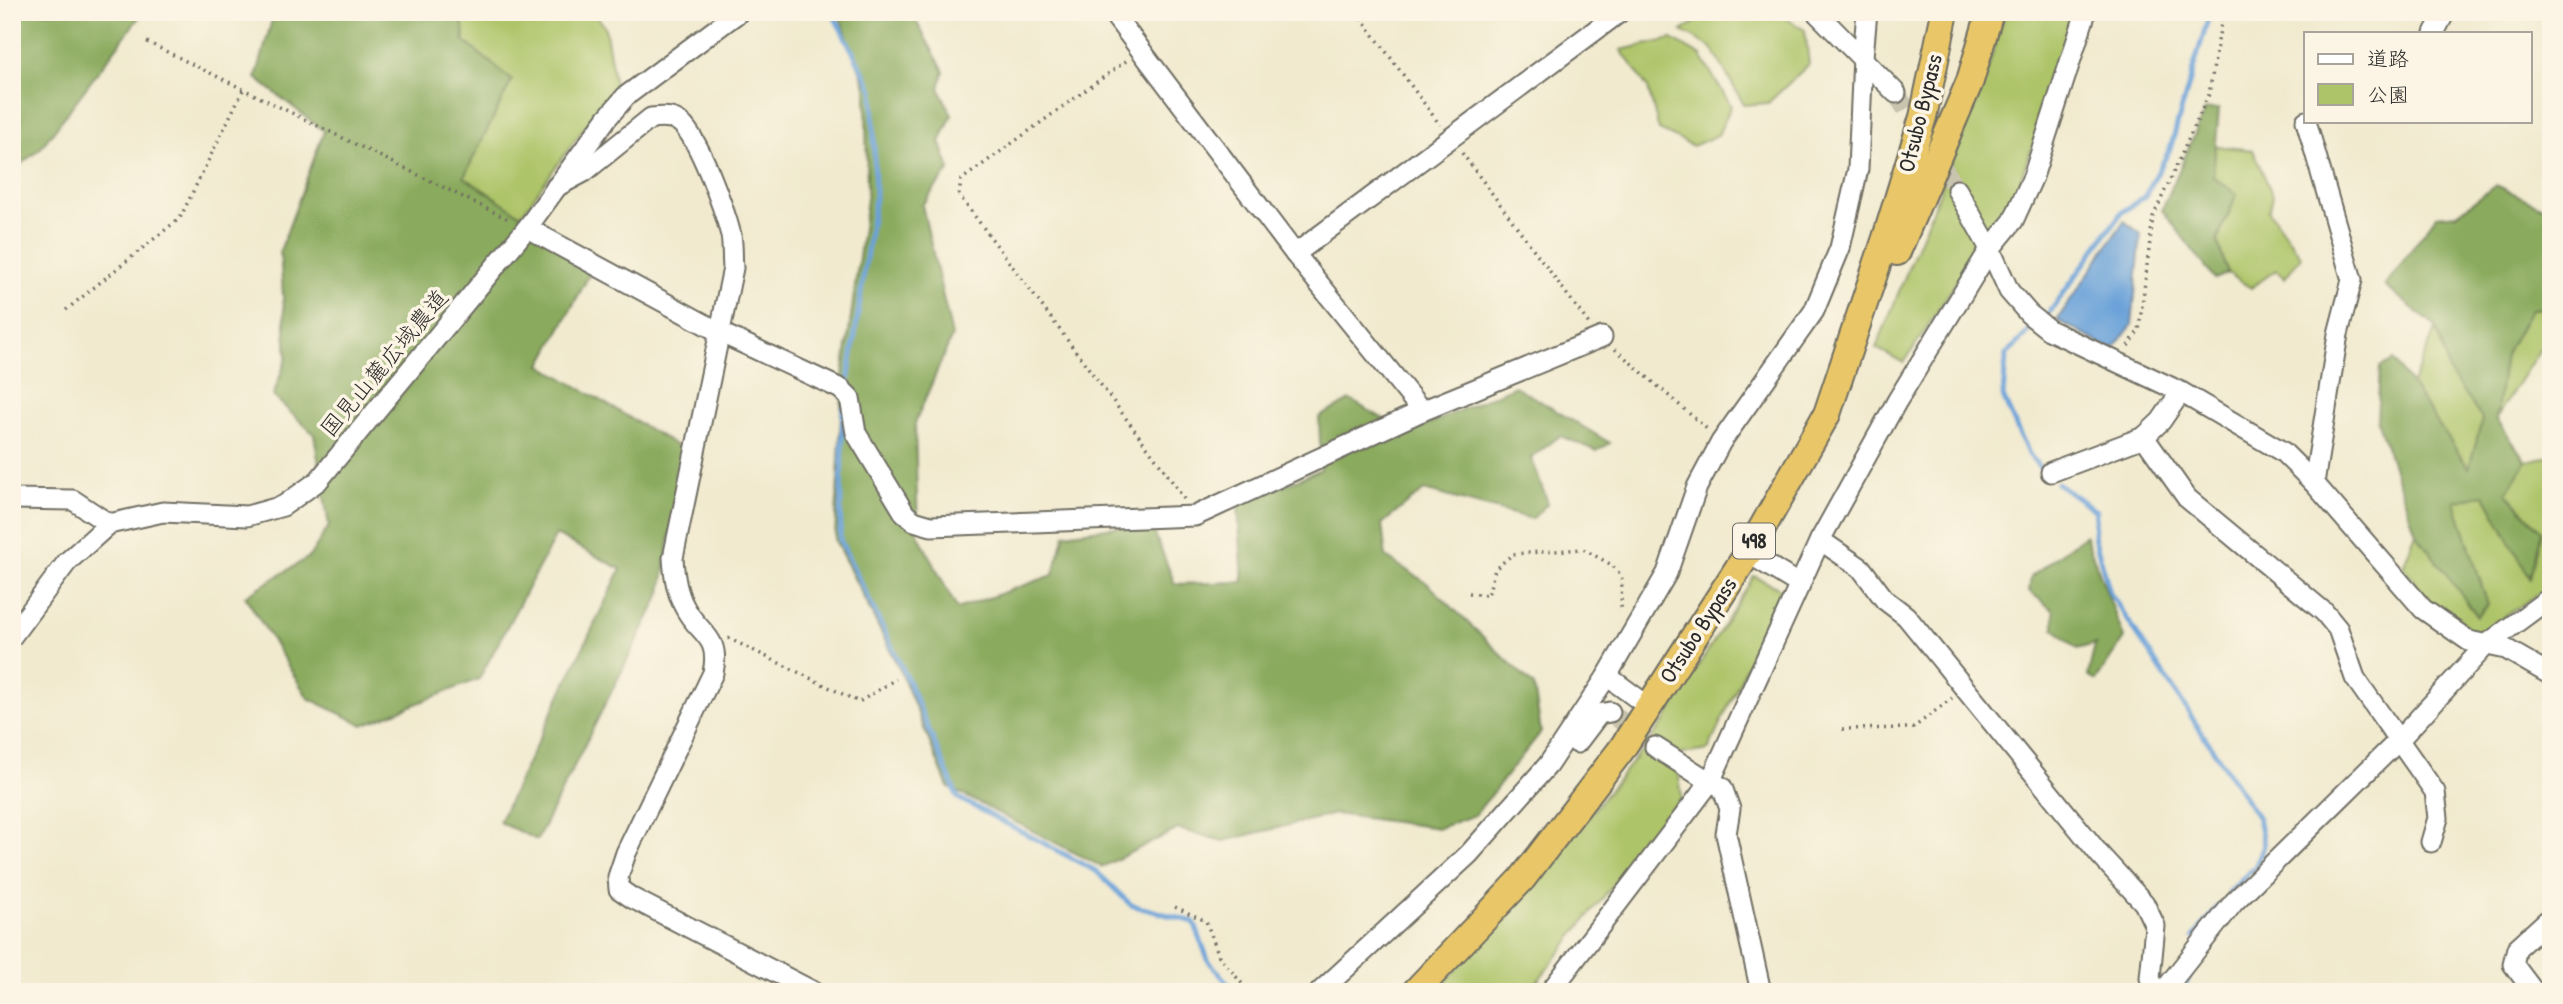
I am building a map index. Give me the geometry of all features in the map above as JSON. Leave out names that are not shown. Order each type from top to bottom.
[{"type":"highway","name":"Otsubo Bypass","points":[[1415,992],[1522,879],[1621,750],[1748,553],[1827,414],[1923,117],[1945,12]]},
{"type":"highway","points":[[1827,414],[1970,81],[1990,12]]},
{"type":"street","name":"国見山麓広域農道","points":[[12,636],[67,562],[109,524],[163,512],[247,516],[283,506],[318,481],[527,228],[626,96],[739,12]]},
{"type":"street","points":[[1112,12],[1295,254],[1422,411]]},
{"type":"street","points":[[1295,254],[1620,12]]},
{"type":"street","points":[[1816,12],[1896,93]]},
{"type":"street","points":[[1320,992],[1469,854],[1548,765],[1607,676],[1667,573],[1697,487],[1721,442],[1814,311],[1840,248],[1858,169],[1867,12]]},
{"type":"street","points":[[1550,992],[1710,782],[1820,540],[1897,401],[1990,249],[2013,221],[2034,177],[2086,12]]},
{"type":"street","points":[[2435,32],[2445,12]]},
{"type":"street","points":[[556,187],[584,173],[651,118],[664,117],[678,121],[690,133],[722,203],[732,239],[733,268],[721,333],[673,558],[675,583],[685,609],[712,642],[716,657],[713,673],[626,853],[618,877],[619,889],[814,992]]},
{"type":"street","points":[[2302,117],[2352,281],[2338,334],[2314,483]]},
{"type":"street","points":[[1957,190],[1990,249],[2009,292],[2029,314],[2049,330],[2181,391],[2283,452],[2314,483],[2423,609],[2469,641],[2506,649],[2551,675]]},
{"type":"street","points":[[527,228],[721,333],[841,389],[850,398],[856,433],[905,514],[914,522],[931,526],[1195,516],[1422,411],[1602,337]]},
{"type":"street","points":[[2050,472],[2144,437],[2161,421],[2181,391]]},
{"type":"street","points":[[2144,437],[2187,498],[2324,612],[2338,629],[2355,678],[2435,792],[2438,818],[2431,842]]},
{"type":"street","points":[[12,499],[74,500],[109,524]]},
{"type":"street","points":[[1820,540],[1861,568],[1885,600],[1906,616],[2101,855],[2144,903],[2155,926],[2150,978],[2155,992]]},
{"type":"street","points":[[1748,553],[1800,585]]},
{"type":"street","points":[[2163,992],[2234,902],[2398,741],[2486,645],[2551,597]]},
{"type":"street","points":[[1607,676],[1649,707]]},
{"type":"street","points":[[1548,765],[1561,764],[1599,714],[1610,712]]},
{"type":"street","points":[[1655,747],[1722,787],[1730,809],[1726,834],[1761,992]]},
{"type":"street","points":[[2534,992],[2513,964],[2517,948],[2551,917]]},
{"type":"path","points":[[1357,12],[1587,322],[1721,442]]},
{"type":"path","points":[[2117,363],[2139,330],[2153,217],[2209,94],[2223,12]]},
{"type":"path","points":[[147,42],[527,228]]},
{"type":"path","points":[[1141,50],[961,180],[959,195],[1155,457],[1195,516]]},
{"type":"path","points":[[66,310],[180,218],[243,90]]},
{"type":"path","points":[[1469,593],[1488,595],[1495,569],[1513,554],[1583,549],[1612,565],[1622,577],[1621,608],[1638,625]]},
{"type":"path","points":[[712,642],[730,638],[859,702],[896,679]]},
{"type":"path","points":[[1842,729],[1913,728],[1965,688]]},
{"type":"path","points":[[1175,907],[1206,921],[1219,956],[1250,992]]},
{"type":"green space","points":[[12,12],[143,12],[40,149],[12,171]]},
{"type":"green space","points":[[274,12],[462,12],[464,41],[512,80],[464,177],[595,264],[541,365],[684,450],[661,593],[537,840],[499,822],[621,569],[556,535],[479,679],[363,725],[308,698],[245,596],[309,557],[329,526],[314,434],[273,396],[287,357],[280,251],[324,131],[256,78]]},
{"type":"green space","points":[[462,12],[594,12],[605,27],[615,85],[521,215],[463,177],[511,80],[464,41]]},
{"type":"green space","points":[[838,12],[911,12],[944,71],[939,88],[952,115],[940,142],[950,169],[922,205],[952,336],[915,423],[918,534],[957,609],[1053,575],[1065,534],[1150,522],[1175,584],[1243,582],[1238,506],[1321,469],[1319,417],[1350,400],[1409,433],[1515,386],[1610,443],[1597,451],[1560,436],[1531,458],[1548,503],[1532,519],[1424,490],[1382,524],[1386,557],[1427,583],[1534,686],[1541,732],[1475,815],[1439,828],[1335,814],[1223,841],[1178,829],[1102,867],[948,787],[901,672],[835,540],[843,375],[867,199],[866,86]]},
{"type":"green space","points":[[1711,12],[1775,12],[1805,30],[1809,64],[1768,103],[1744,105],[1712,48],[1682,31]]},
{"type":"green space","points":[[2005,12],[2079,12],[2019,184],[1904,363],[1876,348],[1983,85]]},
{"type":"green space","points":[[1672,39],[1701,56],[1731,106],[1718,135],[1693,146],[1659,130],[1648,88],[1621,50]]},
{"type":"green space","points":[[2219,109],[2213,177],[2237,194],[2217,240],[2228,273],[2215,279],[2162,210],[2205,110]]},
{"type":"green space","points":[[2215,146],[2253,150],[2273,196],[2269,211],[2301,256],[2285,278],[2276,270],[2251,288],[2228,273],[2217,241],[2237,194],[2213,177]]},
{"type":"green space","points":[[2496,185],[2551,211],[2551,308],[2531,309],[2505,355],[2496,418],[2526,462],[2507,493],[2541,531],[2530,578],[2484,494],[2455,502],[2488,605],[2477,616],[2416,533],[2377,420],[2380,367],[2394,360],[2469,468],[2482,419],[2449,372],[2436,327],[2385,286],[2436,216],[2457,214]]},
{"type":"green space","points":[[2531,308],[2551,308],[2551,332],[2496,418],[2526,461],[2551,456],[2551,585],[2478,635],[2435,609],[2403,566],[2416,533],[2411,386],[2437,327]]},
{"type":"green space","points":[[2085,535],[2124,638],[2096,681],[2088,676],[2095,644],[2077,649],[2054,628],[2054,611],[2029,591],[2031,577]]},
{"type":"green space","points":[[1754,576],[1782,590],[1708,750],[1676,755],[1682,797],[1529,992],[1436,992],[1530,889],[1664,722]]},
{"type":"water","points":[[2124,221],[2141,234],[2132,325],[2112,350],[2057,320]]},
{"type":"waterway","points":[[832,12],[873,90],[875,197],[848,382]]},
{"type":"waterway","points":[[2050,312],[2121,213],[2145,196],[2170,149],[2210,12]]},
{"type":"waterway","points":[[2032,328],[2006,355],[2003,397],[2028,453],[2040,468]]},
{"type":"waterway","points":[[843,408],[840,540],[905,674],[958,798],[1096,871],[1131,905],[1194,922],[1208,960],[1235,992]]},
{"type":"waterway","points":[[2057,483],[2096,511],[2094,536],[2110,593],[2258,818],[2264,846],[2255,867],[2229,892]]},
{"type":"waterway","points":[[2194,937],[2218,906]]},
{"type":"waterway","points":[[2189,977],[2184,988],[2194,992]]},
{"type":"tunnel","points":[[1896,93],[1957,190]]},
{"type":"tunnel","points":[[1610,712],[1655,747]]}]
